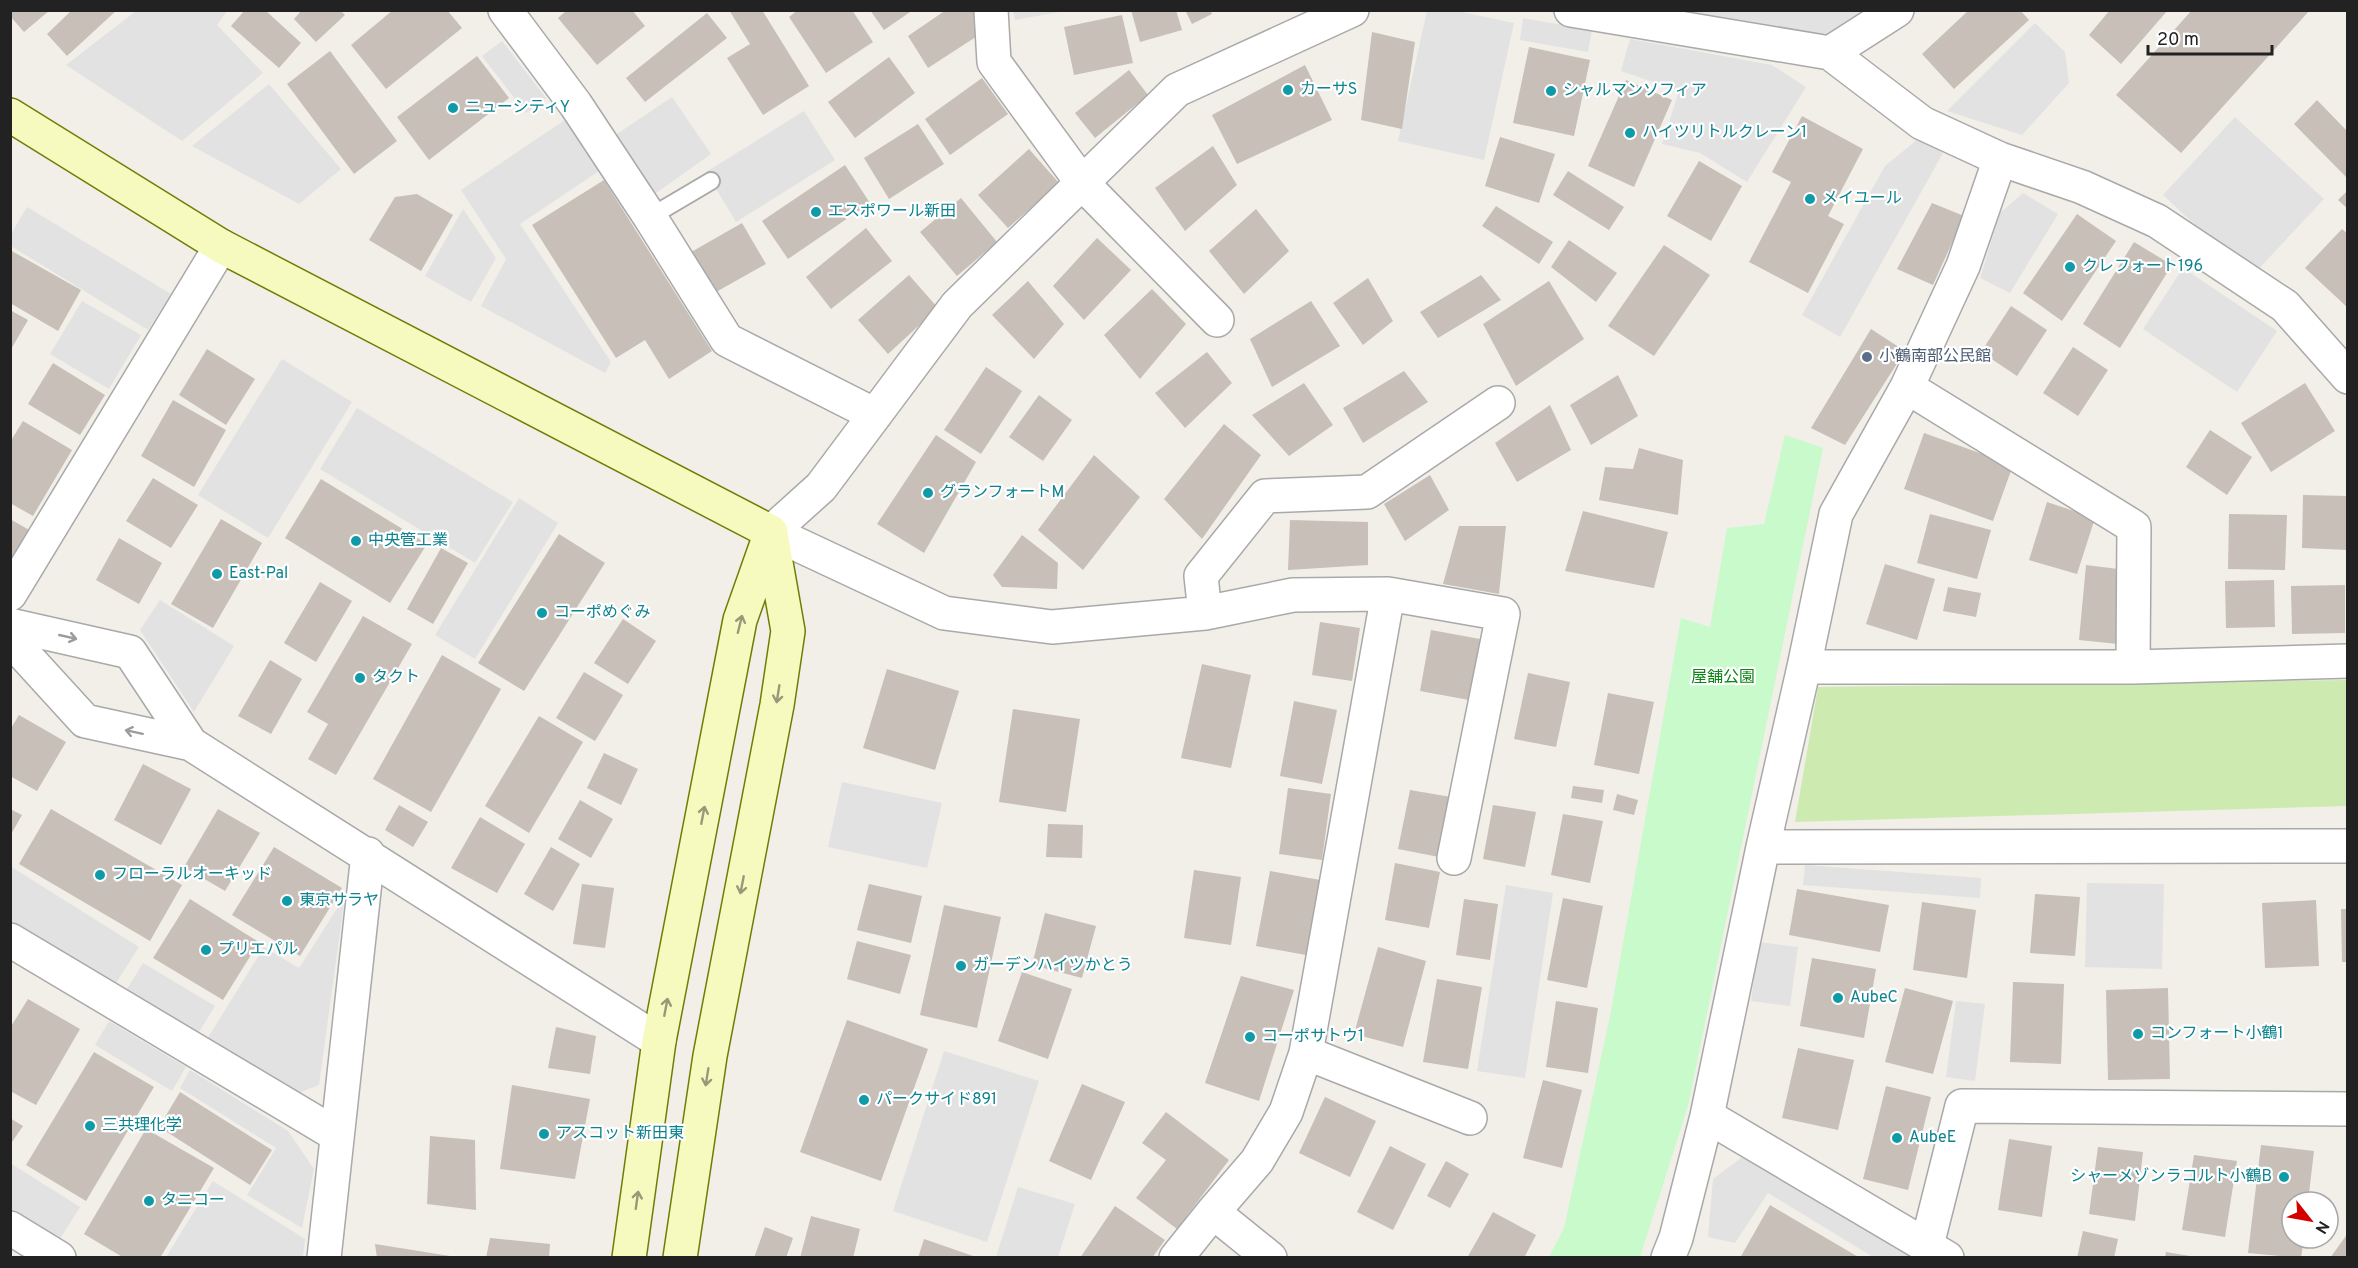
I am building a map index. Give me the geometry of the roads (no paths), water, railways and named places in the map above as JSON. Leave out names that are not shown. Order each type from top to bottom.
[{"type":"street","points":[[505,10],[576,105],[727,340],[875,415]]},
{"type":"street","points":[[991,10],[994,62],[1083,184],[1217,320]]},
{"type":"street","points":[[629,1257],[659,1041],[740,620],[771,532],[821,488],[957,305],[1178,90],[1352,10]]},
{"type":"street","points":[[1571,10],[1830,53],[1922,123],[2000,159],[2082,188],[2157,222],[2286,306],[2347,375]]},
{"type":"street","points":[[1830,53],[1897,10]]},
{"type":"street","points":[[10,115],[221,246],[771,532],[944,613],[1052,627],[1205,613],[1293,595],[1388,594],[1503,614],[1455,858]]},
{"type":"street","points":[[1668,1257],[1676,1238],[1707,1116],[1762,847],[1804,667],[1836,514],[1907,387],[1963,266],[2000,159]]},
{"type":"street","points":[[10,594],[221,246]]},
{"type":"street","points":[[1907,387],[2133,527],[2133,667]]},
{"type":"street","points":[[1205,613],[1201,576],[1265,496],[1367,492],[1498,403]]},
{"type":"street","points":[[680,1257],[710,1056],[788,631],[771,532]]},
{"type":"street","points":[[1176,1257],[1257,1161],[1286,1112],[1306,1053],[1388,594]]},
{"type":"street","points":[[10,625],[130,651],[191,744]]},
{"type":"street","points":[[10,639],[85,721],[191,744],[368,854],[659,1041]]},
{"type":"street","points":[[1804,667],[2133,667],[2348,660]]},
{"type":"street","points":[[1762,847],[2348,846]]},
{"type":"street","points":[[324,1257],[368,854]]},
{"type":"street","points":[[10,940],[337,1135]]},
{"type":"street","points":[[1306,1053],[1470,1118]]},
{"type":"street","points":[[1707,1116],[1937,1251],[1962,1106],[2348,1109]]},
{"type":"street","points":[[1213,1212],[1270,1257]]},
{"type":"street","points":[[10,1228],[58,1257]]},
{"type":"lane","points":[[650,217],[711,181]]},
{"type":"place","name":"カーサS","points":[[1288,90]]},
{"type":"place","name":"シャルマンソフィア","points":[[1551,91]]},
{"type":"place","name":"ニューシティY","points":[[453,108]]},
{"type":"place","name":"ハイツリトルクレーン1","points":[[1630,133]]},
{"type":"place","name":"メイユール","points":[[1810,199]]},
{"type":"place","name":"エスポワール新田","points":[[816,212]]},
{"type":"place","name":"クレフォート196","points":[[2070,267]]},
{"type":"place","name":"小鶴南部公民館","points":[[1867,357]]},
{"type":"place","name":"グランフォートM","points":[[928,493]]},
{"type":"place","name":"中央管工業","points":[[356,541]]},
{"type":"place","name":"East-Pal","points":[[217,574]]},
{"type":"place","name":"コーポめぐみ","points":[[542,613]]},
{"type":"place","name":"タクト","points":[[360,678]]},
{"type":"place","name":"フローラルオーキッド","points":[[100,875]]},
{"type":"place","name":"東京サラヤ","points":[[287,901]]},
{"type":"place","name":"プリエパル","points":[[206,950]]},
{"type":"place","name":"ガーデンハイツかとう","points":[[961,966]]},
{"type":"place","name":"AubeC","points":[[1838,998]]},
{"type":"place","name":"コンフォート小鶴1","points":[[2138,1034]]},
{"type":"place","name":"コーポサトウ1","points":[[1250,1037]]},
{"type":"place","name":"パークサイド891","points":[[864,1100]]},
{"type":"place","name":"三共理化学","points":[[90,1126]]},
{"type":"place","name":"アスコット新田東","points":[[544,1134]]},
{"type":"place","name":"AubeE","points":[[1897,1138]]},
{"type":"place","name":"シャーメゾンラコルト小鶴B","points":[[2284,1177]]},
{"type":"place","name":"タニコー","points":[[149,1201]]},
{"type":"park label","name":"屋舗公園","points":[[1723,678]]}]
